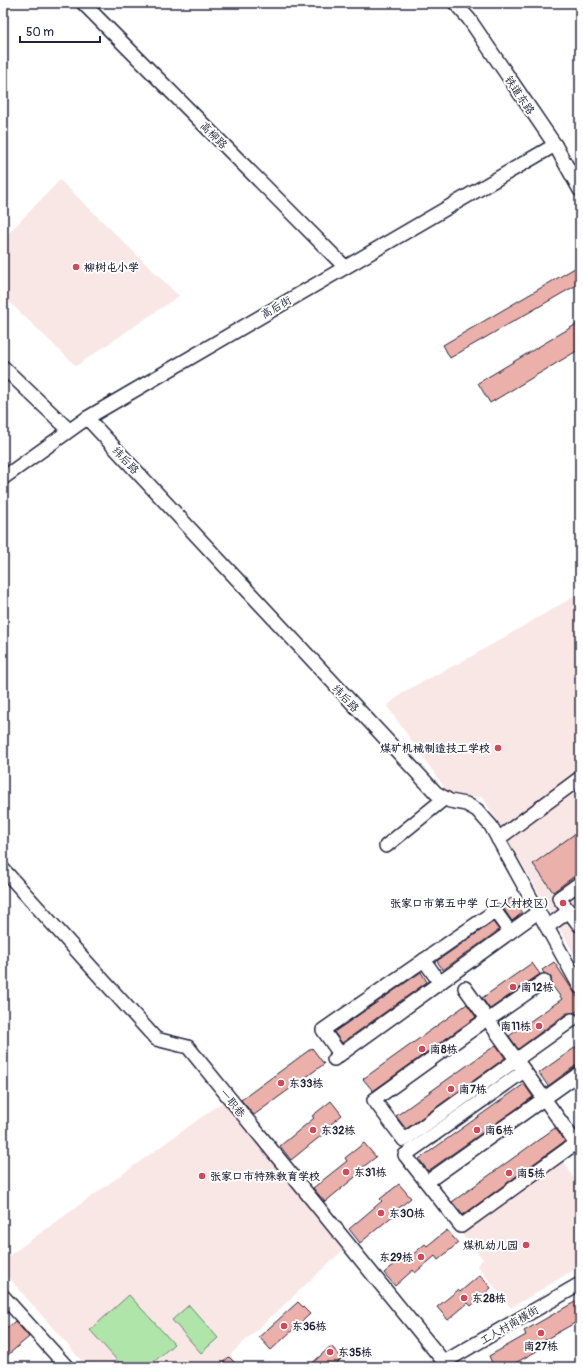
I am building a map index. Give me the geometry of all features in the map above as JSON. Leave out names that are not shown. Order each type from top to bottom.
[{"type":"street","name":"高柳路","points":[[83,3],[345,267]]},
{"type":"street","name":"铁道东路","points":[[456,3],[469,19],[555,145],[580,190]]},
{"type":"street","name":"高后街","points":[[3,478],[87,418],[555,145]]},
{"type":"street","points":[[3,367],[69,430]]},
{"type":"street","name":"纬后路","points":[[87,418],[409,766],[436,793],[450,801],[466,804],[477,810],[491,826],[580,988]]},
{"type":"street","points":[[498,839],[580,778]]},
{"type":"street","points":[[386,846],[445,798]]},
{"type":"street","name":"一职巷","points":[[3,869],[156,1038],[188,1047],[442,1364]]},
{"type":"street","points":[[580,883],[559,898],[579,925],[580,924]]},
{"type":"street","points":[[510,932],[495,911],[323,1030],[337,1057],[538,912]]},
{"type":"street","points":[[547,928],[569,911]]},
{"type":"street","points":[[424,960],[440,983]]},
{"type":"street","points":[[544,981],[374,1100],[404,1140],[572,1020]]},
{"type":"street","points":[[464,988],[484,1022],[516,1060],[578,1142],[461,1226],[405,1155],[524,1071]]},
{"type":"street","points":[[426,1182],[580,1073]]},
{"type":"street","name":"工人村南横街","points":[[442,1364],[580,1284]]},
{"type":"street","points":[[3,1296],[67,1367]]},
{"type":"shaded area","name":"柳树屯小学","points":[[60,180],[179,296],[76,366],[3,296],[3,239]]},
{"type":"shaded area","name":"煤矿机械制造技工学校","points":[[580,593],[580,964],[483,797],[451,797],[387,706],[405,691],[472,656]]},
{"type":"shaded area","name":"张家口市特殊教育学校","points":[[224,1101],[343,1250],[230,1355],[240,1367],[87,1367],[3,1271],[3,1260]]},
{"type":"shaded area","name":"煤机幼儿园","points":[[563,1159],[580,1190],[580,1266],[511,1308],[477,1265],[483,1259],[459,1231]]},
{"type":"green space","points":[[129,1295],[174,1344],[148,1367],[123,1367],[90,1330]]},
{"type":"green space","points":[[189,1305],[218,1338],[201,1353],[172,1320]]},
{"type":"building","points":[[580,265],[580,283],[450,358],[443,345]]},
{"type":"building","points":[[580,322],[580,349],[490,403],[478,383]]},
{"type":"building","points":[[580,830],[580,872],[553,892],[533,864]]},
{"type":"building","points":[[511,898],[522,913],[512,921],[501,905]]},
{"type":"building","points":[[493,922],[499,930],[443,970],[437,961]]},
{"type":"building","points":[[554,962],[580,1001],[580,1009],[575,1013],[567,1013],[518,1049],[509,1036],[562,999],[551,984],[551,977],[542,970]]},
{"type":"building","name":"南12栋","points":[[532,963],[540,974],[490,1009],[482,998]]},
{"type":"building","points":[[421,972],[427,982],[342,1043],[334,1032]]},
{"type":"building","name":"南8栋","points":[[467,1004],[476,1017],[373,1091],[363,1079]]},
{"type":"building","points":[[580,1044],[580,1065],[575,1066],[548,1086],[539,1073]]},
{"type":"building","name":"南7栋","points":[[496,1045],[505,1058],[406,1129],[396,1116]]},
{"type":"building","name":"东33栋","points":[[312,1048],[324,1064],[254,1115],[241,1100]]},
{"type":"building","name":"南6栋","points":[[524,1084],[533,1097],[428,1171],[419,1159]]},
{"type":"building","name":"东32栋","points":[[331,1101],[342,1115],[325,1129],[327,1131],[291,1160],[280,1146],[314,1118],[312,1116]]},
{"type":"building","name":"南5栋","points":[[555,1128],[565,1141],[463,1215],[452,1202]]},
{"type":"building","name":"东31栋","points":[[364,1143],[376,1157],[358,1171],[360,1173],[325,1202],[313,1188],[347,1161],[345,1158]]},
{"type":"building","name":"东30栋","points":[[399,1184],[411,1198],[394,1212],[395,1214],[360,1243],[349,1229],[382,1201],[380,1199]]},
{"type":"building","name":"东29栋","points":[[447,1230],[458,1243],[438,1260],[435,1256],[415,1273],[413,1270],[395,1286],[384,1273],[402,1258],[405,1261],[425,1244],[427,1246]]},
{"type":"building","name":"东28栋","points":[[480,1275],[491,1288],[471,1306],[468,1303],[448,1320],[437,1307],[458,1290],[460,1292]]},
{"type":"building","name":"南27栋","points":[[580,1299],[580,1320],[534,1346],[537,1351],[508,1367],[494,1367],[489,1356],[526,1335],[524,1331]]},
{"type":"building","name":"东36栋","points":[[298,1302],[310,1314],[271,1350],[259,1337]]},
{"type":"building","points":[[15,1321],[29,1337],[3,1359],[3,1332]]},
{"type":"building","name":"东35栋","points":[[331,1346],[342,1358],[333,1367],[308,1367]]},
{"type":"building","points":[[229,1357],[239,1367],[218,1367]]},
{"type":"place","name":"柳树屯小学","points":[[76,267]]},
{"type":"place","name":"煤矿机械制造技工学校","points":[[498,748]]},
{"type":"place","name":"张家口市第五中学（工人村校区）","points":[[563,903]]},
{"type":"place","name":"南12栋","points":[[513,987]]},
{"type":"place","name":"南11栋","points":[[539,1026]]},
{"type":"place","name":"南8栋","points":[[422,1049]]},
{"type":"place","name":"东33栋","points":[[281,1083]]},
{"type":"place","name":"南7栋","points":[[451,1089]]},
{"type":"place","name":"东32栋","points":[[313,1130]]},
{"type":"place","name":"南6栋","points":[[477,1130]]},
{"type":"place","name":"东31栋","points":[[346,1172]]},
{"type":"place","name":"南5栋","points":[[509,1173]]},
{"type":"place","name":"张家口市特殊教育学校","points":[[202,1176]]},
{"type":"place","name":"东30栋","points":[[381,1213]]},
{"type":"place","name":"煤机幼儿园","points":[[526,1245]]},
{"type":"place","name":"东29栋","points":[[421,1257]]},
{"type":"place","name":"东28栋","points":[[464,1298]]},
{"type":"place","name":"东36栋","points":[[284,1326]]},
{"type":"place","name":"南27栋","points":[[541,1333]]},
{"type":"place","name":"东35栋","points":[[330,1352]]}]
